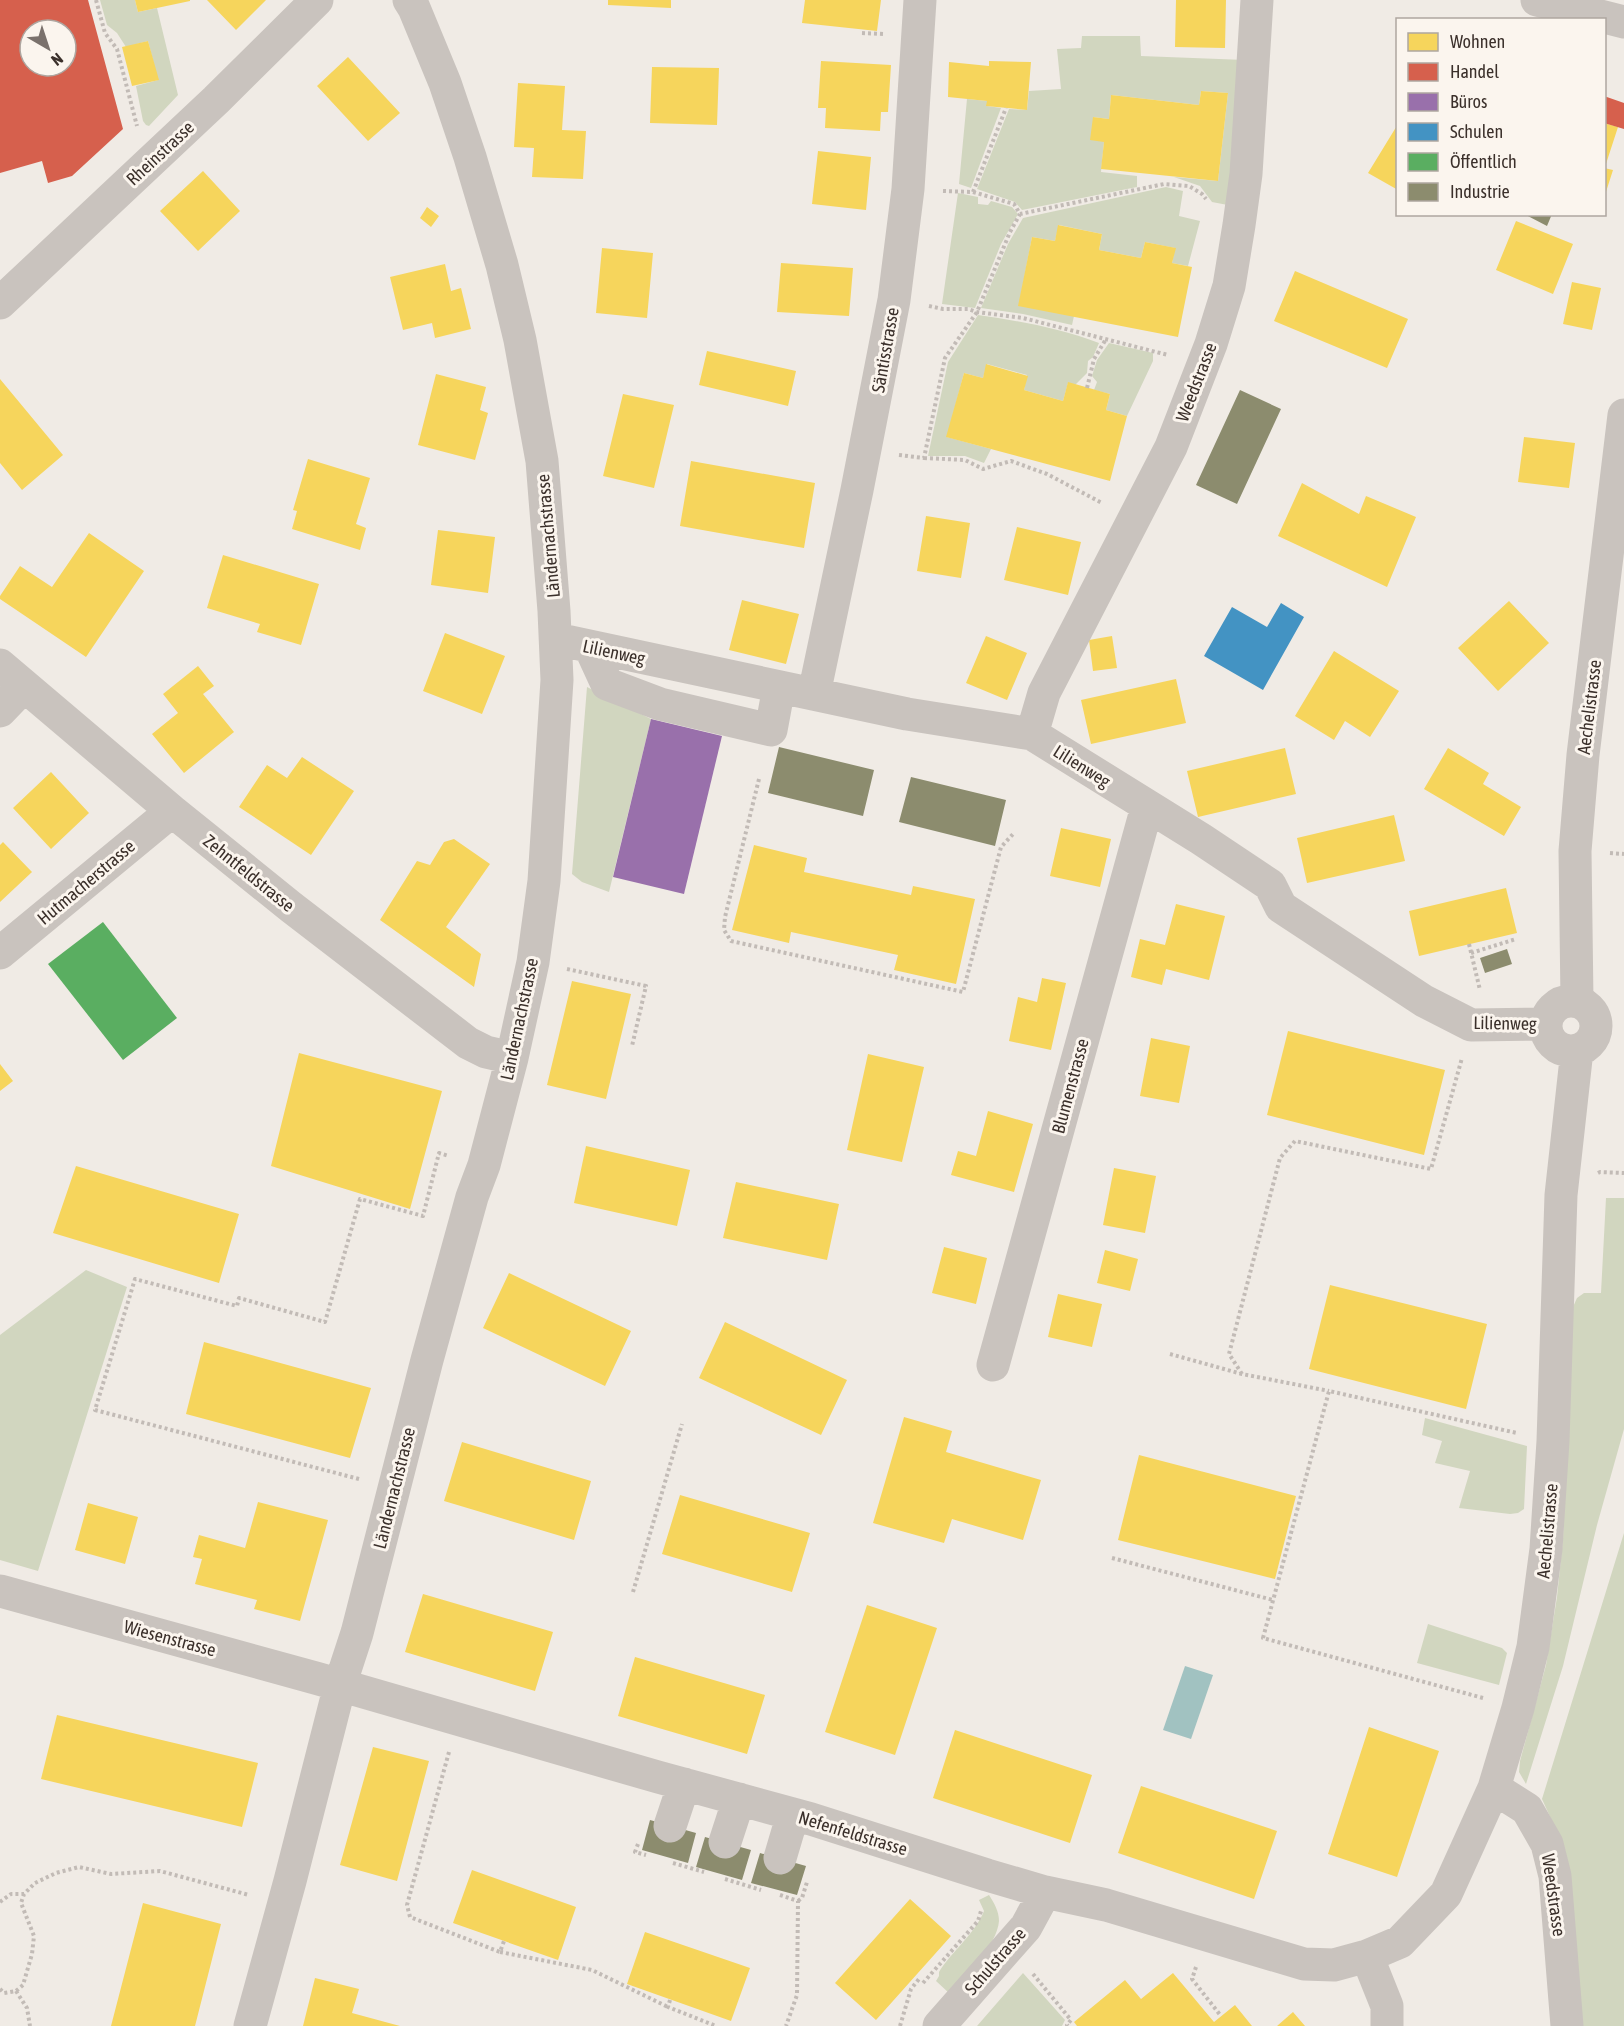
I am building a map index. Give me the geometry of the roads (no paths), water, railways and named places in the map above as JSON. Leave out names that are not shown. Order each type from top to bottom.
[{"type":"street","name":"Rheinstrasse","points":[[0,303],[209,106],[317,0]]},
{"type":"street","name":"Ländernachstrasse","points":[[250,2026],[340,1685],[357,1634],[427,1360],[472,1197],[484,1165],[512,1058],[533,962],[544,881],[557,680],[556,639],[542,462],[520,340],[502,265],[445,83],[409,0]]},
{"type":"street","name":"Säntisstrasse","points":[[813,694],[862,467],[894,300],[908,189],[920,0]]},
{"type":"street","name":"Weedstrasse","points":[[1032,734],[1044,693],[1171,447],[1214,335],[1229,286],[1246,174],[1257,0]]},
{"type":"street","points":[[1537,0],[1624,22]]},
{"type":"street","name":"Aechelistrasse","points":[[1577,1001],[1575,851],[1583,755],[1624,415]]},
{"type":"street","name":"Lilienweg","points":[[556,639],[907,714],[1032,734],[1201,839],[1270,885],[1281,907],[1424,1001],[1546,1024]]},
{"type":"street","points":[[590,646],[607,684],[660,704],[771,730],[779,687]]},
{"type":"street","points":[[0,711],[12,675]]},
{"type":"street","name":"Zehntfeldstrasse","points":[[12,675],[172,811],[291,907],[468,1043],[486,1052],[512,1058]]},
{"type":"street","name":"Blumenstrasse","points":[[993,1365],[1147,807]]},
{"type":"street","name":"Hutmacherstrasse","points":[[0,953],[172,811]]},
{"type":"street","points":[[1577,1001],[1590,1010],[1596,1025],[1595,1033],[1591,1040],[1577,1050],[1562,1049],[1550,1039],[1546,1024],[1553,1008],[1560,1003],[1577,1001]]},
{"type":"street","name":"Aechelistrasse","points":[[1367,1956],[1400,1942],[1446,1894],[1494,1788],[1531,1656],[1543,1580],[1553,1441],[1561,1195],[1577,1050]]},
{"type":"street","name":"Wiesenstrasse","points":[[0,1591],[340,1685]]},
{"type":"street","name":"Nefenfeldstrasse","points":[[340,1685],[794,1814],[1046,1892],[1106,1905],[1304,1964],[1334,1965],[1367,1956]]},
{"type":"street","points":[[670,1826],[684,1784]]},
{"type":"street","name":"Weedstrasse","points":[[1494,1788],[1527,1809],[1547,1844],[1555,1876],[1567,2026]]},
{"type":"street","points":[[725,1842],[739,1799]]},
{"type":"street","points":[[780,1858],[794,1814]]},
{"type":"street","name":"Schulstrasse","points":[[939,2026],[1026,1927],[1046,1892]]},
{"type":"street","points":[[1367,1956],[1386,2006],[1387,2026]]},
{"type":"water","points":[[1185,1666],[1213,1675],[1191,1739],[1163,1730]]}]
